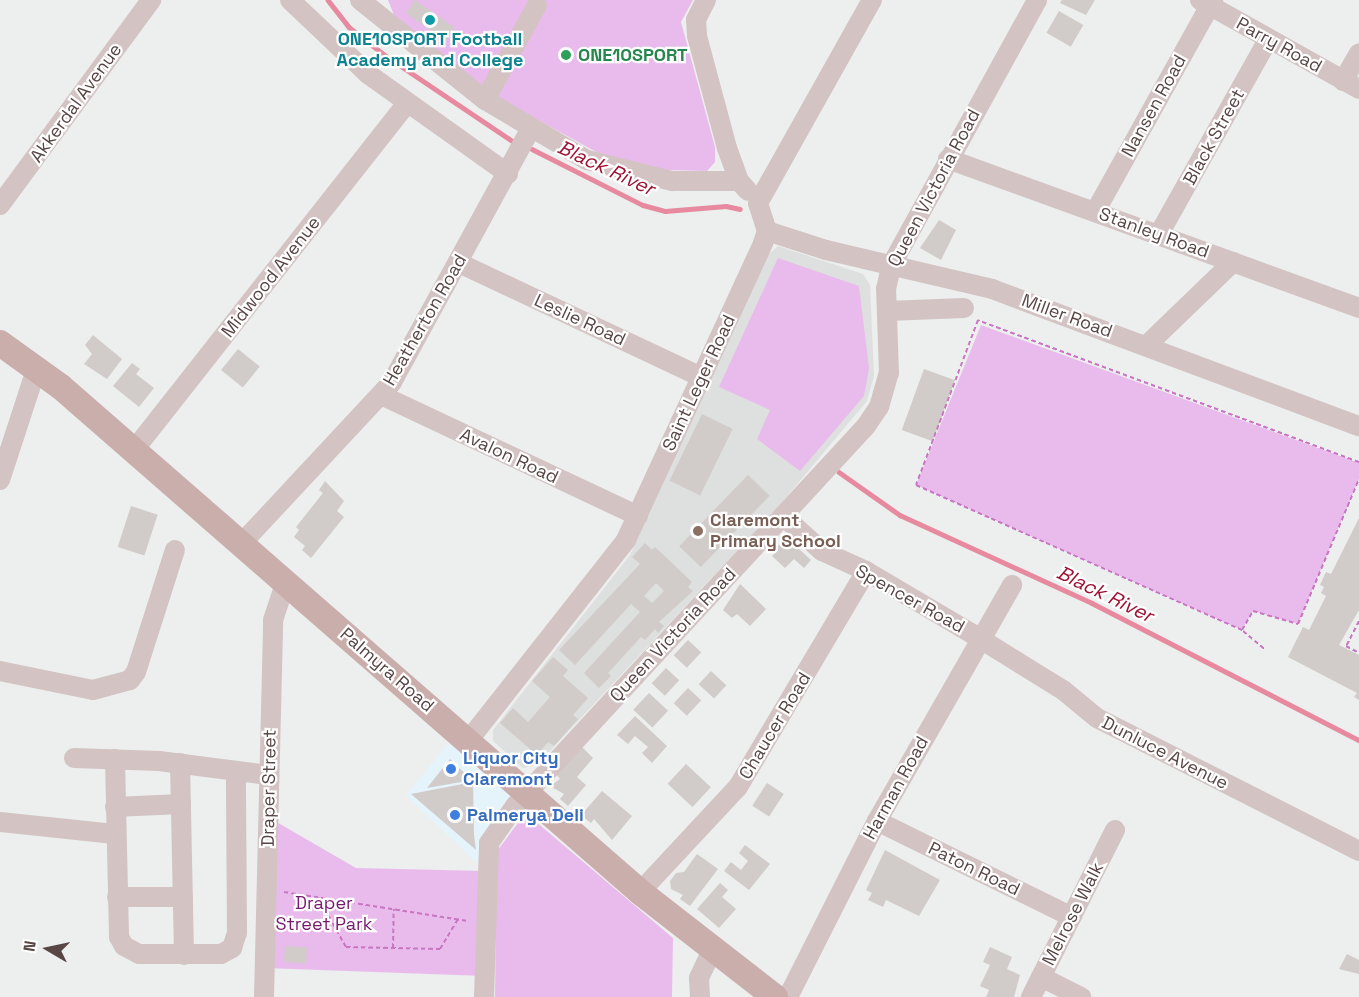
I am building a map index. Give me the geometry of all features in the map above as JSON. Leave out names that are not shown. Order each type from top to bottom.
[{"type":"main road","name":"Palmyra Road","points":[[0,344],[40,371],[134,450],[639,892],[775,997]]},
{"type":"street","name":"Akkerdal Avenue","points":[[0,205],[151,0]]},
{"type":"street","points":[[290,0],[356,65],[406,104],[440,123],[508,174]]},
{"type":"street","points":[[706,0],[696,20],[697,36],[739,181],[758,203],[767,231]]},
{"type":"street","points":[[758,203],[872,0]]},
{"type":"street","name":"Queen Victoria Road","points":[[484,997],[489,843],[527,793],[783,516],[879,407],[889,373],[886,281],[892,264],[1037,0]]},
{"type":"street","points":[[362,1],[485,100],[530,130],[587,160],[645,176],[682,182],[739,181]]},
{"type":"street","name":"Parry Road","points":[[1207,2],[1351,85]]},
{"type":"street","name":"Nansen Road","points":[[1095,212],[1207,2]]},
{"type":"street","points":[[485,100],[537,5]]},
{"type":"street","name":"Black Street","points":[[1159,234],[1268,39]]},
{"type":"street","points":[[1351,85],[1359,53]]},
{"type":"street","name":"Midwood Avenue","points":[[134,450],[406,104]]},
{"type":"street","name":"Heatherton Road","points":[[242,543],[381,395],[459,263],[530,130]]},
{"type":"street","name":"Stanley Road","points":[[948,159],[1359,308]]},
{"type":"street","name":"Miller Road","points":[[767,231],[992,289],[1359,426]]},
{"type":"street","name":"Saint Leger Road","points":[[468,741],[620,551],[767,231]]},
{"type":"street","points":[[1146,346],[1233,262]]},
{"type":"street","name":"Leslie Road","points":[[459,263],[701,377]]},
{"type":"street","points":[[887,311],[964,308]]},
{"type":"street","points":[[0,480],[32,382],[40,371]]},
{"type":"street","name":"Avalon Road","points":[[381,395],[638,516]]},
{"type":"street","name":"Spencer Road","points":[[783,516],[822,551],[866,572],[980,640]]},
{"type":"street","points":[[0,671],[93,690],[130,681],[136,672],[175,550]]},
{"type":"street","name":"Chaucer Road","points":[[639,892],[738,787],[866,572]]},
{"type":"street","name":"Draper Street","points":[[264,997],[273,620],[286,581]]},
{"type":"street","name":"Harman Road","points":[[788,997],[877,821],[1012,585]]},
{"type":"street","name":"Dunluce Avenue","points":[[980,640],[1038,673],[1097,718],[1128,736],[1359,851]]},
{"type":"street","points":[[74,758],[180,763],[269,775]]},
{"type":"street","points":[[115,759],[114,834],[119,937],[124,946],[139,954],[221,954],[235,942],[236,771]]},
{"type":"street","points":[[180,763],[184,955]]},
{"type":"street","points":[[115,807],[181,804]]},
{"type":"street","name":"Paton Road","points":[[877,821],[1072,917]]},
{"type":"street","points":[[0,822],[77,832],[114,834]]},
{"type":"street","name":"Melrose Walk","points":[[1031,997],[1115,830]]},
{"type":"street","points":[[117,897],[183,897]]},
{"type":"street","points":[[699,997],[699,978],[712,950]]},
{"type":"street","points":[[1041,976],[1081,997]]},
{"type":"path","points":[[1266,650],[1242,630],[916,485],[978,320],[1359,462]]},
{"type":"path","points":[[1242,630],[1253,611],[1298,624],[1359,479]]},
{"type":"path","points":[[1359,621],[1346,646],[1359,652]]},
{"type":"path","points":[[267,889],[485,923]]},
{"type":"path","points":[[318,897],[346,947],[440,949],[458,919]]},
{"type":"path","points":[[393,948],[394,909]]},
{"type":"shaded area","name":"Claremont Primary School","points":[[778,246],[863,274],[870,285],[874,376],[867,401],[778,507],[537,765],[523,768],[493,741],[493,730],[630,555],[767,256]]},
{"type":"shaded area","points":[[458,732],[527,793],[485,871],[406,795]]},
{"type":"green space","name":"ONE10SPORT","points":[[388,0],[693,0],[681,22],[715,147],[715,162],[707,171],[665,170],[598,153],[496,97],[396,20]]},
{"type":"green space","points":[[778,258],[859,286],[869,368],[864,396],[800,471],[757,439],[770,410],[719,387]]},
{"type":"green space","points":[[981,325],[1359,463],[1359,479],[1298,624],[1253,611],[1242,630],[916,485]]},
{"type":"green space","name":"Draper Street Park","points":[[268,817],[356,868],[485,871],[484,976],[265,968]]},
{"type":"green space","points":[[521,819],[535,821],[673,938],[672,997],[495,997],[497,851]]},
{"type":"building","name":"ONE10SPORT Football Academy and College","points":[[415,0],[455,28],[446,41],[406,13]]},
{"type":"building","points":[[1062,0],[1095,0],[1086,15],[1060,3]]},
{"type":"building","points":[[1059,11],[1083,25],[1071,47],[1046,33]]},
{"type":"building","points":[[939,220],[956,230],[941,260],[920,248]]},
{"type":"building","points":[[93,335],[122,359],[107,379],[84,364],[92,354],[85,345]]},
{"type":"building","points":[[238,349],[260,367],[243,388],[221,370]]},
{"type":"building","points":[[132,363],[140,369],[136,374],[154,388],[139,407],[113,386]]},
{"type":"building","points":[[924,369],[955,380],[933,441],[902,430]]},
{"type":"building","points":[[702,414],[733,429],[700,495],[670,481]]},
{"type":"building","points":[[748,475],[770,496],[701,567],[679,546]]},
{"type":"building","points":[[325,481],[344,501],[337,511],[344,517],[311,558],[302,550],[305,546],[294,537],[299,530],[296,527],[323,493],[319,490]]},
{"type":"building","points":[[131,506],[158,515],[144,556],[118,547]]},
{"type":"building","points":[[1359,518],[1359,610],[1339,645],[1359,655],[1359,700],[1354,697],[1357,693],[1288,657],[1303,627],[1309,630],[1326,596],[1321,593],[1324,587],[1320,585],[1326,572],[1331,574]]},
{"type":"building","points":[[788,539],[811,560],[804,568],[794,559],[785,568],[772,556],[778,550],[775,548]]},
{"type":"building","points":[[645,543],[652,550],[655,547],[692,582],[688,587],[693,591],[659,622],[664,626],[658,633],[655,629],[645,640],[641,637],[608,673],[611,676],[599,688],[584,673],[640,612],[631,604],[575,665],[559,650],[640,564],[632,557]],"holes":[[[656,583],[664,591],[652,603],[644,596]]]},
{"type":"building","points":[[740,584],[766,609],[750,626],[737,614],[732,618],[723,610]]},
{"type":"building","points":[[688,640],[701,652],[687,668],[674,655]]},
{"type":"building","points":[[553,657],[568,670],[563,676],[588,698],[573,715],[578,719],[554,746],[548,742],[537,755],[500,723],[513,708],[528,722],[550,697],[532,681]]},
{"type":"building","points":[[666,668],[679,680],[665,696],[652,683]]},
{"type":"building","points":[[711,671],[726,685],[714,698],[699,684]]},
{"type":"building","points":[[688,688],[701,700],[687,716],[674,703]]},
{"type":"building","points":[[649,693],[668,711],[652,728],[633,710]]},
{"type":"building","points":[[635,716],[667,746],[652,763],[642,753],[648,747],[635,736],[628,744],[617,735]]},
{"type":"building","points":[[582,747],[593,758],[577,777],[586,785],[568,806],[560,799],[564,794],[550,786],[560,779],[556,774]]},
{"type":"building","name":"Liquor City Claremont","points":[[450,759],[472,780],[427,788]]},
{"type":"building","points":[[686,764],[711,787],[692,807],[668,784]]},
{"type":"building","name":"Palmerya Deli","points":[[473,782],[474,835],[476,850],[411,794]]},
{"type":"building","points":[[767,783],[784,794],[769,817],[752,806]]},
{"type":"building","points":[[602,791],[632,816],[612,840],[594,819],[591,823],[581,815]]},
{"type":"building","points":[[745,845],[770,864],[749,890],[724,871],[731,862],[741,870],[748,861],[739,853]]},
{"type":"building","points":[[885,850],[940,880],[919,916],[886,900],[883,907],[868,900],[872,893],[866,890]]},
{"type":"building","points":[[697,854],[718,869],[690,906],[680,899],[683,895],[671,889],[670,881],[676,873],[684,872]]},
{"type":"building","points":[[720,883],[728,890],[722,897],[736,909],[719,928],[697,909]]},
{"type":"building","points":[[285,946],[307,947],[306,963],[284,962]]},
{"type":"building","points":[[990,947],[1012,957],[1007,969],[1020,975],[1014,997],[986,997],[989,990],[980,986],[990,965],[983,962]]},
{"type":"building","points":[[1347,954],[1359,960],[1359,974],[1339,969]]},
{"type":"waterway","name":"Black River","points":[[328,0],[349,27],[386,56],[511,140]]},
{"type":"waterway","name":"Black River","points":[[532,149],[643,205],[665,211],[726,206],[740,209]]},
{"type":"waterway","name":"Black River","points":[[839,472],[900,515],[1092,603],[1359,740]]},
{"type":"place","name":"ONE10SPORT Football Academy and College","points":[[430,20]]},
{"type":"place","name":"ONE10SPORT","points":[[566,55]]},
{"type":"place","name":"Claremont Primary School","points":[[698,531]]},
{"type":"place","name":"Liquor City Claremont","points":[[451,769]]},
{"type":"place","name":"Palmerya Deli","points":[[455,815]]}]
